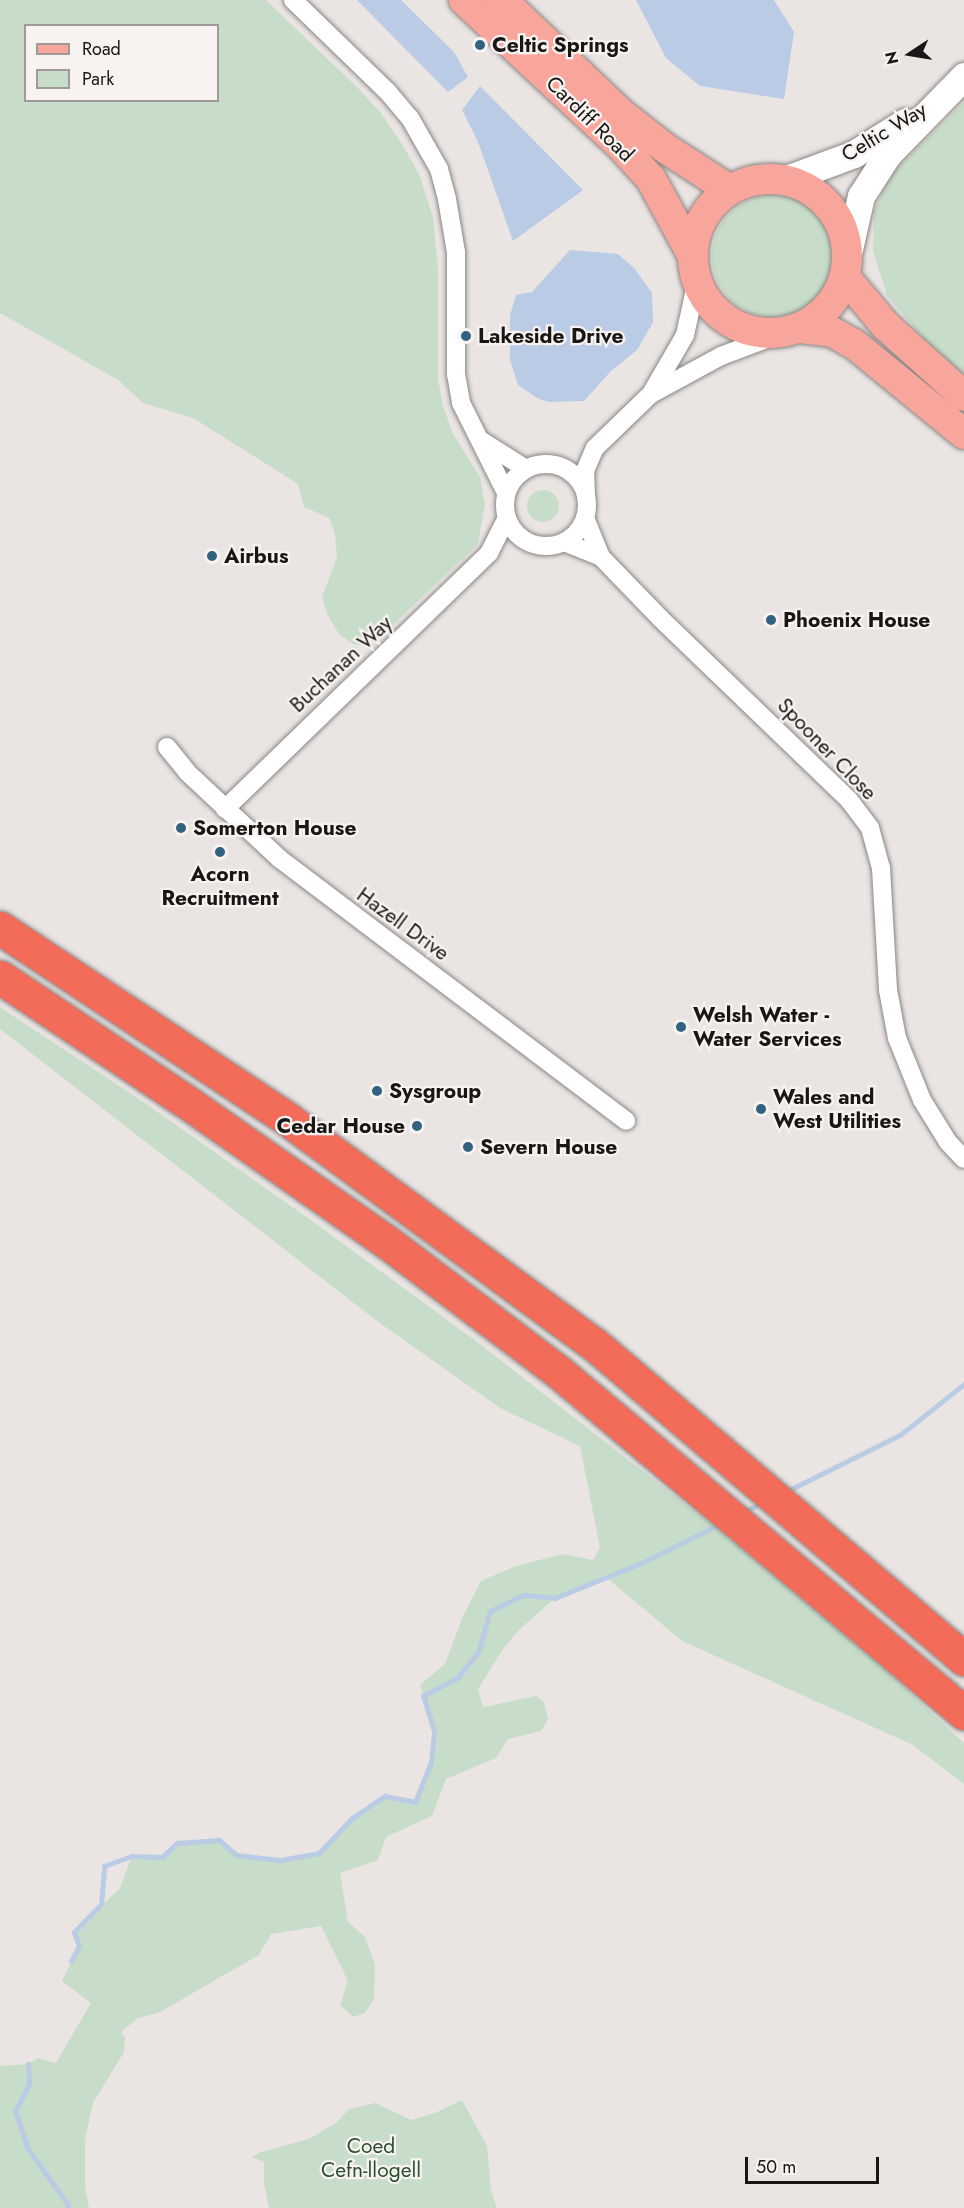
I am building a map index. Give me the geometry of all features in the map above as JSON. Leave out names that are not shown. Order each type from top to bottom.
[{"type":"highway","points":[[0,928],[290,1121],[594,1344],[964,1659]]},
{"type":"highway","points":[[0,977],[184,1100],[387,1242],[551,1366],[964,1713]]},
{"type":"main road","name":"Cardiff Road","points":[[464,0],[619,144],[651,179],[695,269],[706,299],[724,319],[751,331],[832,332],[854,344],[964,435]]},
{"type":"main road","name":"Cardiff Road","points":[[502,0],[619,112],[665,148],[730,190]]},
{"type":"main road","points":[[695,269],[697,231],[709,209],[730,190],[751,181],[784,180],[818,195],[838,219],[845,238],[846,268],[825,312],[793,330]]},
{"type":"main road","points":[[846,268],[885,325],[964,396]]},
{"type":"street","points":[[293,0],[387,91],[410,118],[439,169],[447,199],[456,252],[456,375],[461,403],[506,494]]},
{"type":"street","name":"Celtic Way","points":[[784,180],[854,154],[956,84]]},
{"type":"street","name":"Celtic Way","points":[[846,268],[861,196],[888,154],[956,84]]},
{"type":"street","points":[[651,394],[685,335],[695,269]]},
{"type":"street","points":[[560,466],[595,448],[651,394],[721,356],[793,330]]},
{"type":"street","points":[[478,438],[526,469]]},
{"type":"street","points":[[564,542],[577,532],[585,518],[585,471],[595,448]]},
{"type":"street","points":[[506,494],[513,479],[526,469],[549,464],[560,466],[572,473],[581,483],[586,496]]},
{"type":"street","name":"Buchanan Way","points":[[225,809],[361,674],[410,631],[489,553],[506,519],[504,507],[506,494]]},
{"type":"street","name":"Spooner Close","points":[[585,518],[601,558]]},
{"type":"street","points":[[506,519],[514,532],[525,541],[538,546]]},
{"type":"street","name":"Buchanan Way","points":[[489,553],[509,544],[538,546],[564,542]]},
{"type":"street","name":"Spooner Close","points":[[564,542],[601,558],[849,800],[870,828],[881,868],[888,990],[897,1038],[922,1100],[948,1142],[964,1159]]},
{"type":"street","name":"Hazell Drive","points":[[167,747],[188,774],[280,859],[380,937],[626,1121]]},
{"type":"green space","points":[[0,0],[266,0],[381,113],[419,174],[433,217],[438,270],[438,378],[442,402],[452,432],[480,477],[485,504],[478,544],[377,640],[364,645],[353,644],[339,634],[327,614],[322,597],[337,557],[335,534],[329,518],[304,507],[298,484],[193,418],[143,403],[118,380],[0,313]]},
{"type":"green space","points":[[964,102],[964,375],[929,344],[887,296],[873,251],[874,211],[892,173]]},
{"type":"green space","points":[[773,195],[796,200],[807,205],[816,213],[824,222],[829,233],[834,256],[829,279],[824,290],[816,299],[807,307],[796,312],[773,317],[750,312],[739,307],[730,299],[722,290],[717,279],[712,256],[717,233],[722,222],[730,213],[739,205],[750,200]]},
{"type":"green space","points":[[543,490],[554,495],[559,506],[554,517],[543,522],[532,517],[527,506],[532,495]]},
{"type":"green space","points":[[0,1007],[142,1101],[308,1218],[476,1341],[735,1543],[890,1674],[964,1743],[964,1784],[913,1745],[682,1641],[607,1578],[555,1598],[520,1629],[503,1649],[478,1689],[483,1707],[536,1696],[544,1702],[548,1719],[541,1731],[508,1739],[496,1758],[446,1779],[432,1816],[386,1837],[378,1860],[340,1873],[348,1922],[365,1937],[375,1964],[374,1999],[365,2013],[353,2017],[340,2005],[348,1981],[321,1926],[271,1934],[259,1955],[158,2013],[138,2018],[121,2032],[125,2038],[124,2052],[93,2103],[85,2140],[85,2186],[89,2208],[0,2208],[0,2066],[28,2064],[38,2058],[56,2063],[91,2003],[62,1981],[79,1946],[74,1932],[120,1888],[132,1856],[162,1857],[177,1843],[219,1840],[236,1855],[280,1860],[319,1853],[352,1818],[385,1796],[415,1802],[431,1762],[434,1731],[420,1685],[445,1664],[463,1616],[481,1581],[516,1566],[563,1554],[593,1560],[600,1548],[580,1446],[500,1408],[377,1321],[0,1029]]},
{"type":"green space","name":"Coed Cefn-llogell","points":[[462,2100],[487,2146],[491,2191],[497,2208],[269,2208],[264,2184],[264,2162],[252,2157],[261,2152],[309,2139],[337,2122],[349,2109],[375,2103],[411,2120],[435,2113]]},
{"type":"water","points":[[357,0],[401,0],[454,52],[468,77],[448,92]]},
{"type":"water","points":[[636,0],[774,0],[794,32],[784,99],[700,86],[666,58]]},
{"type":"water","points":[[480,86],[583,190],[513,241],[478,142],[462,110]]},
{"type":"water","points":[[570,250],[618,254],[635,269],[652,293],[653,322],[637,350],[611,371],[584,401],[549,402],[537,398],[518,385],[510,360],[510,315],[516,295],[532,292]]},
{"type":"waterway","points":[[785,1492],[900,1435],[964,1384]]},
{"type":"waterway","points":[[742,1513],[763,1502]]},
{"type":"waterway","points":[[71,1961],[79,1946],[74,1932],[101,1904],[104,1866],[132,1856],[162,1857],[177,1843],[219,1840],[236,1855],[280,1860],[319,1853],[352,1818],[385,1796],[415,1802],[431,1762],[434,1731],[423,1696],[457,1678],[478,1652],[490,1611],[523,1595],[555,1598],[641,1563],[720,1524]]},
{"type":"waterway","points":[[28,2064],[29,2084],[15,2111],[28,2149],[67,2203],[68,2208]]},
{"type":"place","name":"Celtic Springs","points":[[480,45]]},
{"type":"place","name":"Lakeside Drive","points":[[466,336]]},
{"type":"place","name":"Airbus","points":[[212,556]]},
{"type":"place","name":"Phoenix House","points":[[771,620]]},
{"type":"place","name":"Somerton House","points":[[181,828]]},
{"type":"place","name":"Acorn Recruitment","points":[[220,852]]},
{"type":"place","name":"Welsh Water - Water Services","points":[[681,1027]]},
{"type":"place","name":"Sysgroup","points":[[377,1091]]},
{"type":"place","name":"Wales and West Utilities","points":[[761,1109]]},
{"type":"place","name":"Cedar House","points":[[417,1126]]},
{"type":"place","name":"Severn House","points":[[468,1147]]}]
